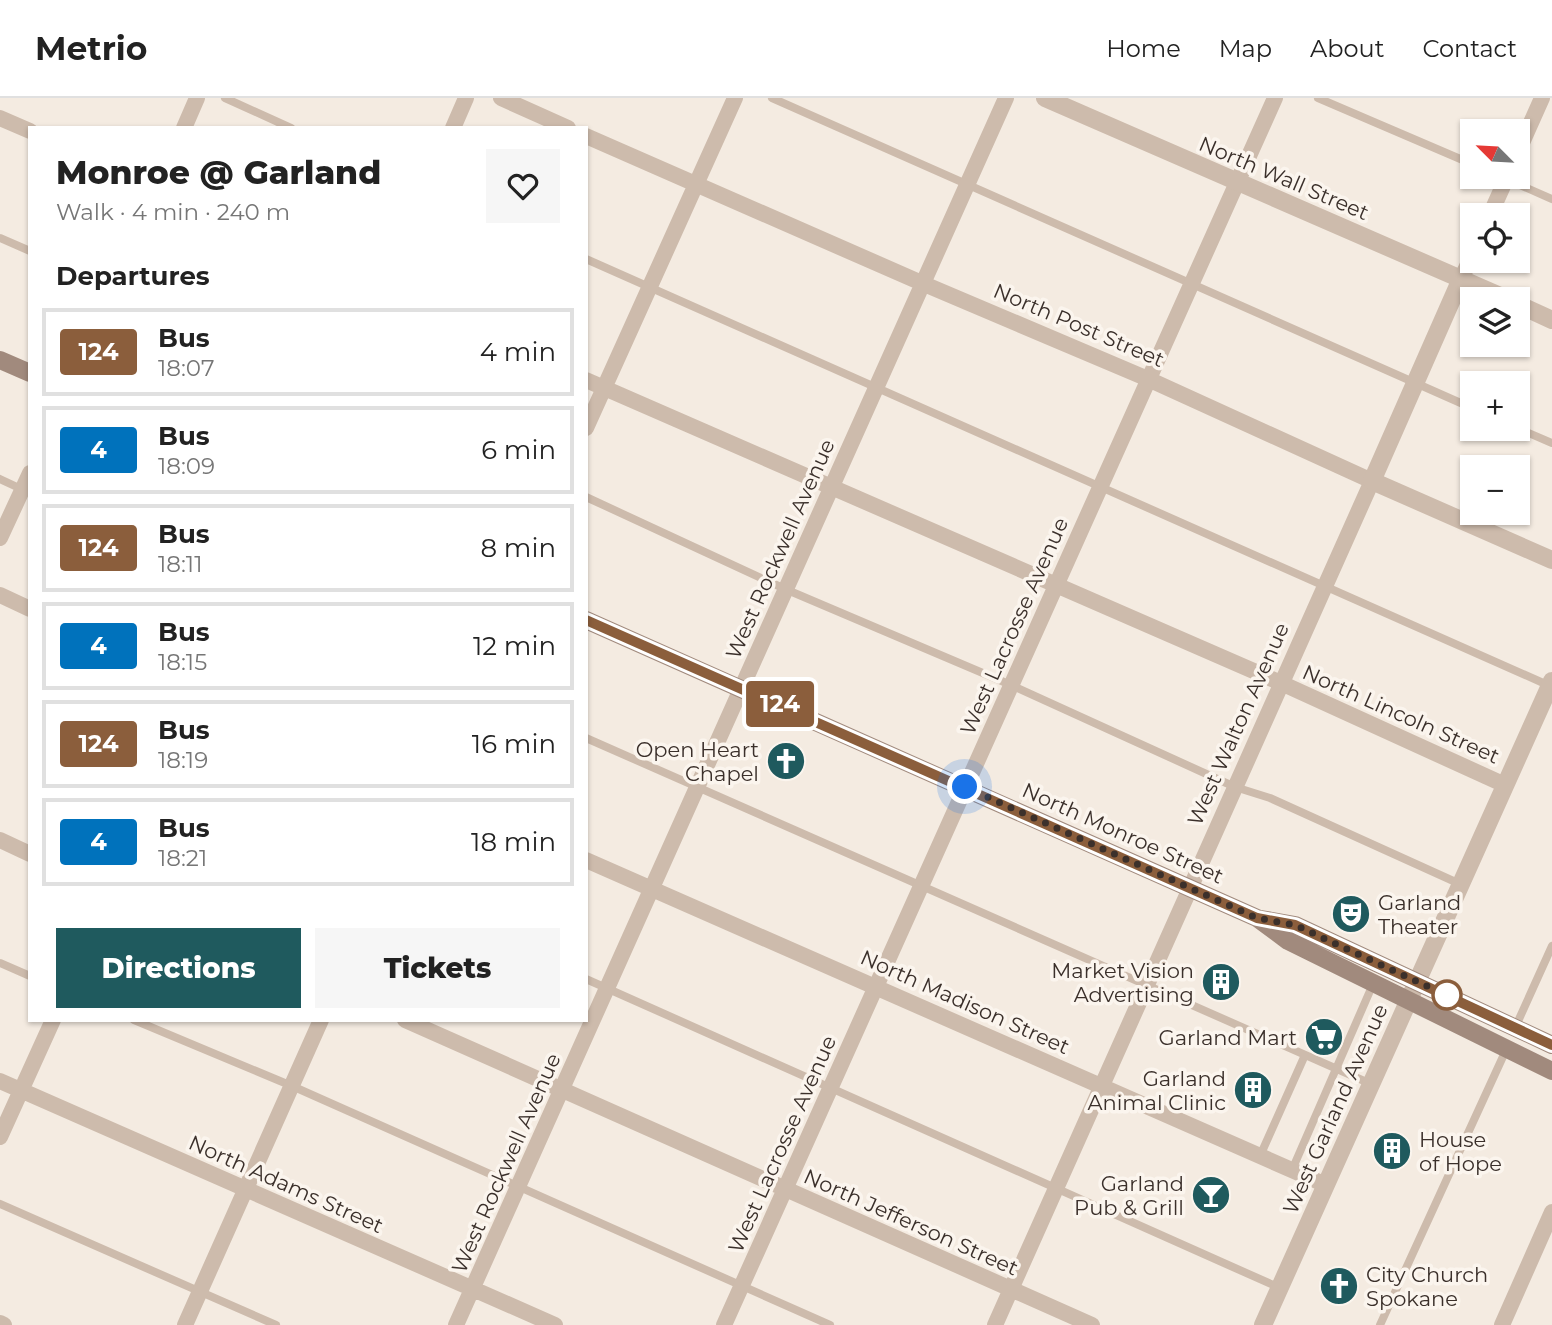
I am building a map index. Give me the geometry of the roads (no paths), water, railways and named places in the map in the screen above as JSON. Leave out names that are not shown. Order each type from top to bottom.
[{"type":"main road","points":[[0,360],[28,372]]},
{"type":"main road","name":"North Monroe Street","points":[[588,621],[1257,918],[1288,942],[1552,1071]]},
{"type":"main road","name":"North Monroe Street","points":[[1257,918],[1295,925],[1552,1045]]},
{"type":"street","points":[[185,126],[198,98]]},
{"type":"street","points":[[454,126],[466,98]]},
{"type":"street","points":[[501,98],[564,126]]},
{"type":"street","points":[[588,424],[735,98]]},
{"type":"street","name":"West Rockwell Avenue","points":[[456,1325],[1006,98]]},
{"type":"street","name":"North Wall Street","points":[[1045,98],[1237,184],[1479,287]]},
{"type":"street","name":"West Lacrosse Avenue","points":[[724,1325],[1275,98]]},
{"type":"street","points":[[1530,125],[1542,98]]},
{"type":"street","points":[[0,118],[28,130]]},
{"type":"street","name":"North Post Street","points":[[588,137],[1148,379],[1552,560]]},
{"type":"street","name":"West Walton Avenue","points":[[995,1325],[1464,273]]},
{"type":"street","points":[[1530,310],[1552,320]]},
{"type":"street","name":"North Lincoln Street","points":[[588,381],[1281,683],[1505,785]]},
{"type":"street","points":[[0,538],[26,491]]},
{"type":"street","points":[[0,595],[28,608]]},
{"type":"street","name":"West Garland Avenue","points":[[1269,1323],[1280,1288],[1551,683]]},
{"type":"street","points":[[0,840],[28,853]]},
{"type":"street","name":"North Madison Street","points":[[588,861],[1326,1185]]},
{"type":"street","points":[[0,1137],[52,1022]]},
{"type":"street","points":[[185,1325],[320,1022]]},
{"type":"street","name":"North Jefferson Street","points":[[409,1022],[1093,1325]]},
{"type":"street","name":"North Adams Street","points":[[0,1081],[555,1325]]},
{"type":"street","points":[[1502,1325],[1552,1212]]},
{"type":"lane","points":[[225,98],[287,126]]},
{"type":"lane","points":[[772,98],[1460,403]]},
{"type":"lane","points":[[1318,98],[1460,159]]},
{"type":"lane","points":[[1530,189],[1552,200]]},
{"type":"lane","points":[[0,238],[28,250]]},
{"type":"lane","points":[[588,261],[1551,683]]},
{"type":"lane","points":[[1530,434],[1552,443]]},
{"type":"lane","points":[[0,479],[26,491]]},
{"type":"lane","points":[[588,498],[785,589],[1011,685],[1235,787],[1270,798],[1461,885]]},
{"type":"lane","points":[[588,739],[1371,1084]]},
{"type":"lane","points":[[1515,1028],[1552,946]]},
{"type":"lane","points":[[0,963],[28,975]]},
{"type":"lane","points":[[588,980],[1280,1288]]},
{"type":"lane","points":[[1292,1170],[1373,985]]},
{"type":"lane","points":[[139,1022],[292,1086],[830,1325]]},
{"type":"lane","points":[[1380,1325],[1506,1050]]},
{"type":"lane","points":[[1260,1156],[1305,1055]]},
{"type":"lane","points":[[0,1204],[276,1325]]},
{"type":"place","name":"Open Heart Chapel","points":[[786,761]]},
{"type":"place","name":"Garland Theater","points":[[1351,914]]},
{"type":"place","name":"Market Vision Advertising","points":[[1221,982]]},
{"type":"place","name":"Garland Mart","points":[[1324,1037]]},
{"type":"place","name":"Garland Animal Clinic","points":[[1253,1090]]},
{"type":"place","name":"House of Hope","points":[[1392,1151]]},
{"type":"place","name":"Garland Pub & Grill","points":[[1211,1195]]},
{"type":"place","name":"City Church Spokane","points":[[1339,1286]]}]
